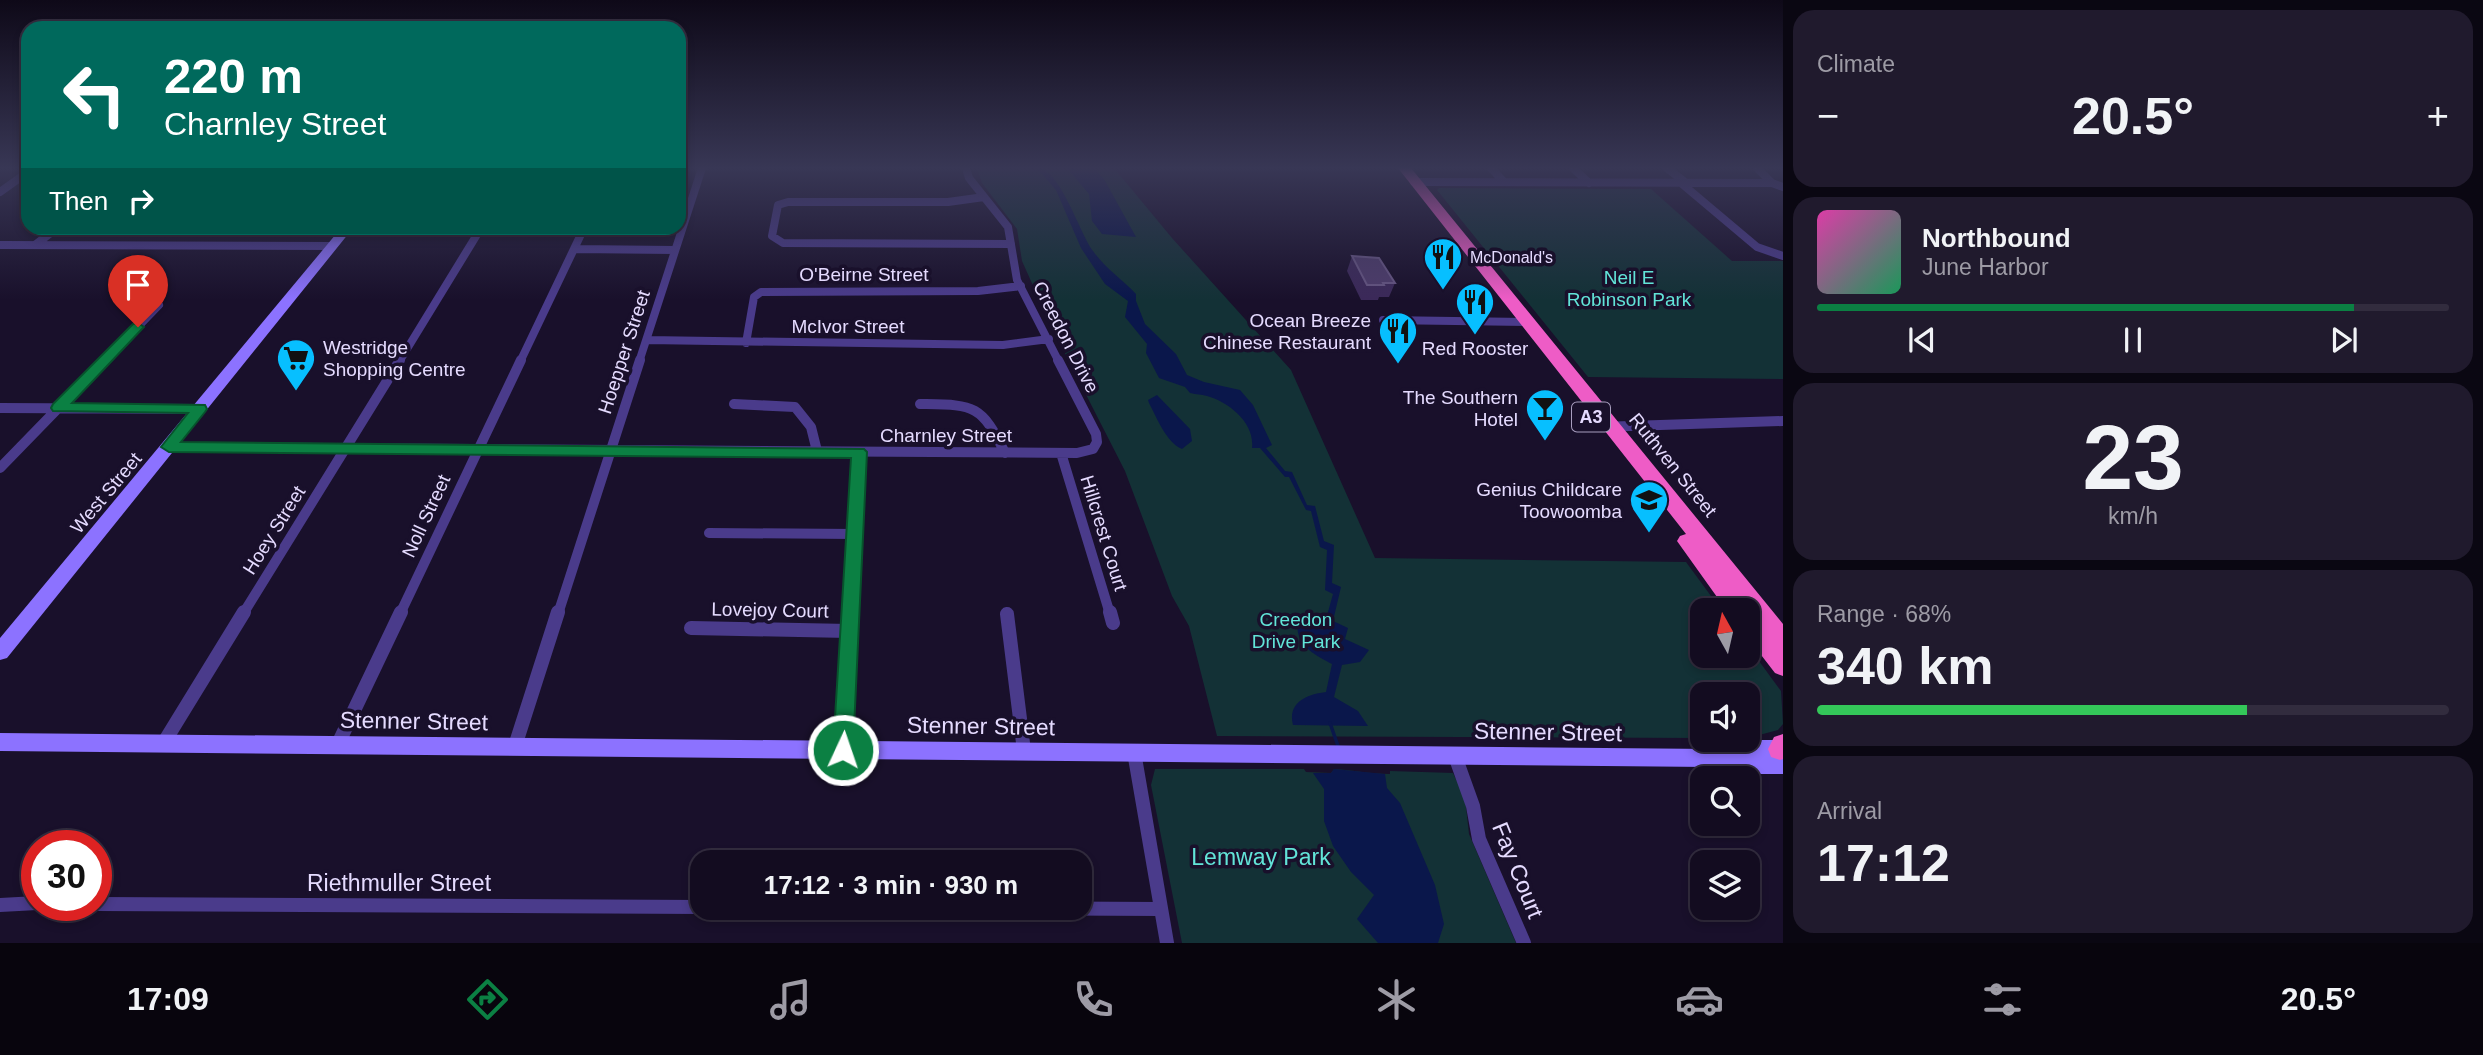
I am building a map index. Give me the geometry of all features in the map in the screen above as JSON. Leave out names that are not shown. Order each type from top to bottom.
[{"type":"highway","name":"Ruthven Street","points":[[1438,212],[1476,272],[1783,640]]},
{"type":"highway","name":"Ruthven Street","points":[[1605,427],[1730,598]]},
{"type":"highway","points":[[1760,636],[1783,666]]},
{"type":"main road","name":"West Street","points":[[0,652],[341,235]]},
{"type":"main road","name":"Stenner Street","points":[[0,742],[1709,758],[1750,765],[1782,752]]},
{"type":"street","points":[[777,212],[772,236],[783,243],[1011,244]]},
{"type":"street","name":"Creedon Drive","points":[[996,212],[1008,227],[1021,286],[1096,434],[1097,442],[1093,449]]},
{"type":"street","points":[[1717,212],[1757,247],[1783,257]]},
{"type":"street","points":[[35,245],[48,235]]},
{"type":"street","name":"Hoey Street","points":[[163,744],[477,235]]},
{"type":"street","name":"Noll Street","points":[[338,744],[581,235]]},
{"type":"street","name":"Hoepper Street","points":[[515,746],[681,235]]},
{"type":"street","points":[[0,245],[332,246]]},
{"type":"street","points":[[574,249],[676,250]]},
{"type":"street","name":"O'Beirne Street","points":[[746,343],[754,298],[761,292],[978,291],[1021,286]]},
{"type":"street","points":[[0,468],[159,305]]},
{"type":"street","points":[[1383,320],[1520,322]]},
{"type":"street","name":"McIvor Street","points":[[647,340],[1003,345],[1049,339]]},
{"type":"street","points":[[734,404],[783,404],[795,407],[802,413],[813,432],[817,452]]},
{"type":"street","points":[[920,404],[961,405],[980,410],[990,419],[1005,453]]},
{"type":"street","points":[[0,408],[200,409]]},
{"type":"street","points":[[1605,427],[1665,426],[1726,420],[1783,421]]},
{"type":"street","name":"Charnley Street","points":[[169,447],[1005,453],[1084,453],[1093,449]]},
{"type":"street","points":[[843,750],[859,452]]},
{"type":"street","name":"Hillcrest Court","points":[[1061,453],[1113,623]]},
{"type":"street","points":[[709,533],[855,534]]},
{"type":"street","points":[[1007,614],[1024,751]]},
{"type":"street","name":"Lovejoy Court","points":[[691,628],[849,631]]},
{"type":"street","points":[[1134,752],[1167,943]]},
{"type":"street","name":"Fay Court","points":[[1455,756],[1474,813],[1479,839],[1524,943]]},
{"type":"street","points":[[0,905],[21,904]]},
{"type":"street","name":"Riethmuller Street","points":[[112,904],[690,907]]},
{"type":"street","points":[[1092,909],[1160,909]]},
{"type":"green space","name":"Creedon Drive Park","points":[[1004,212],[1150,212],[1291,370],[1375,558],[1686,562],[1712,598],[1690,598],[1690,668],[1760,668],[1760,662],[1781,691],[1783,724],[1778,730],[1760,735],[1760,682],[1690,682],[1690,738],[1217,736],[1189,626],[1172,596],[1125,471],[1052,328],[1022,261],[1017,229]]},
{"type":"green space","name":"Neil E Robinson Park","points":[[1455,212],[1677,212],[1732,261],[1783,261],[1783,379],[1588,377]]},
{"type":"green space","name":"Lemway Park","points":[[1155,769],[1304,769],[1306,772],[1331,773],[1334,769],[1383,774],[1390,774],[1390,771],[1453,773],[1465,798],[1469,834],[1516,943],[1182,943],[1151,785]]},
{"type":"shaded area","points":[[1065,212],[1073,212],[1093,251],[1136,294],[1145,324],[1176,354],[1187,375],[1204,382],[1240,390],[1253,405],[1272,445],[1266,448],[1285,471],[1292,472],[1307,505],[1315,506],[1324,541],[1334,545],[1332,583],[1341,587],[1333,621],[1348,628],[1345,639],[1369,650],[1360,662],[1342,665],[1334,697],[1358,711],[1368,726],[1293,725],[1293,710],[1300,701],[1326,692],[1332,664],[1307,648],[1299,637],[1298,630],[1298,622],[1323,630],[1333,594],[1325,590],[1327,550],[1320,547],[1311,511],[1306,510],[1289,477],[1285,477],[1260,448],[1252,448],[1252,439],[1245,422],[1232,408],[1159,378],[1146,353],[1147,344],[1125,317],[1128,301],[1105,284],[1081,248]]},
{"type":"shaded area","points":[[1091,212],[1122,212],[1136,237],[1102,234],[1092,221]]},
{"type":"shaded area","points":[[1157,395],[1190,429],[1192,441],[1182,449],[1167,435],[1149,403],[1148,400]]},
{"type":"shaded area","points":[[1334,769],[1385,774],[1387,788],[1400,803],[1435,885],[1444,924],[1438,943],[1378,943],[1357,919],[1374,895],[1351,872],[1333,846],[1324,821],[1324,789],[1313,773],[1331,773]]},
{"type":"building","points":[[1352,256],[1379,258],[1395,283],[1367,285]]},
{"type":"waterway","points":[[1330,723],[1338,746]]},
{"type":"place","name":"McDonald's","points":[[1443,291]]},
{"type":"place","name":"Red Rooster","points":[[1475,336]]},
{"type":"place","name":"Ocean Breeze Chinese Restaurant","points":[[1398,365]]},
{"type":"place","name":"Westridge Shopping Centre","points":[[296,392]]},
{"type":"place","name":"The Southern Hotel","points":[[1545,442]]},
{"type":"place","name":"Genius Childcare Toowoomba","points":[[1649,534]]},
{"type":"route","points":[[138,327],[58,408],[200,409],[169,447],[859,452],[843,750]]}]
